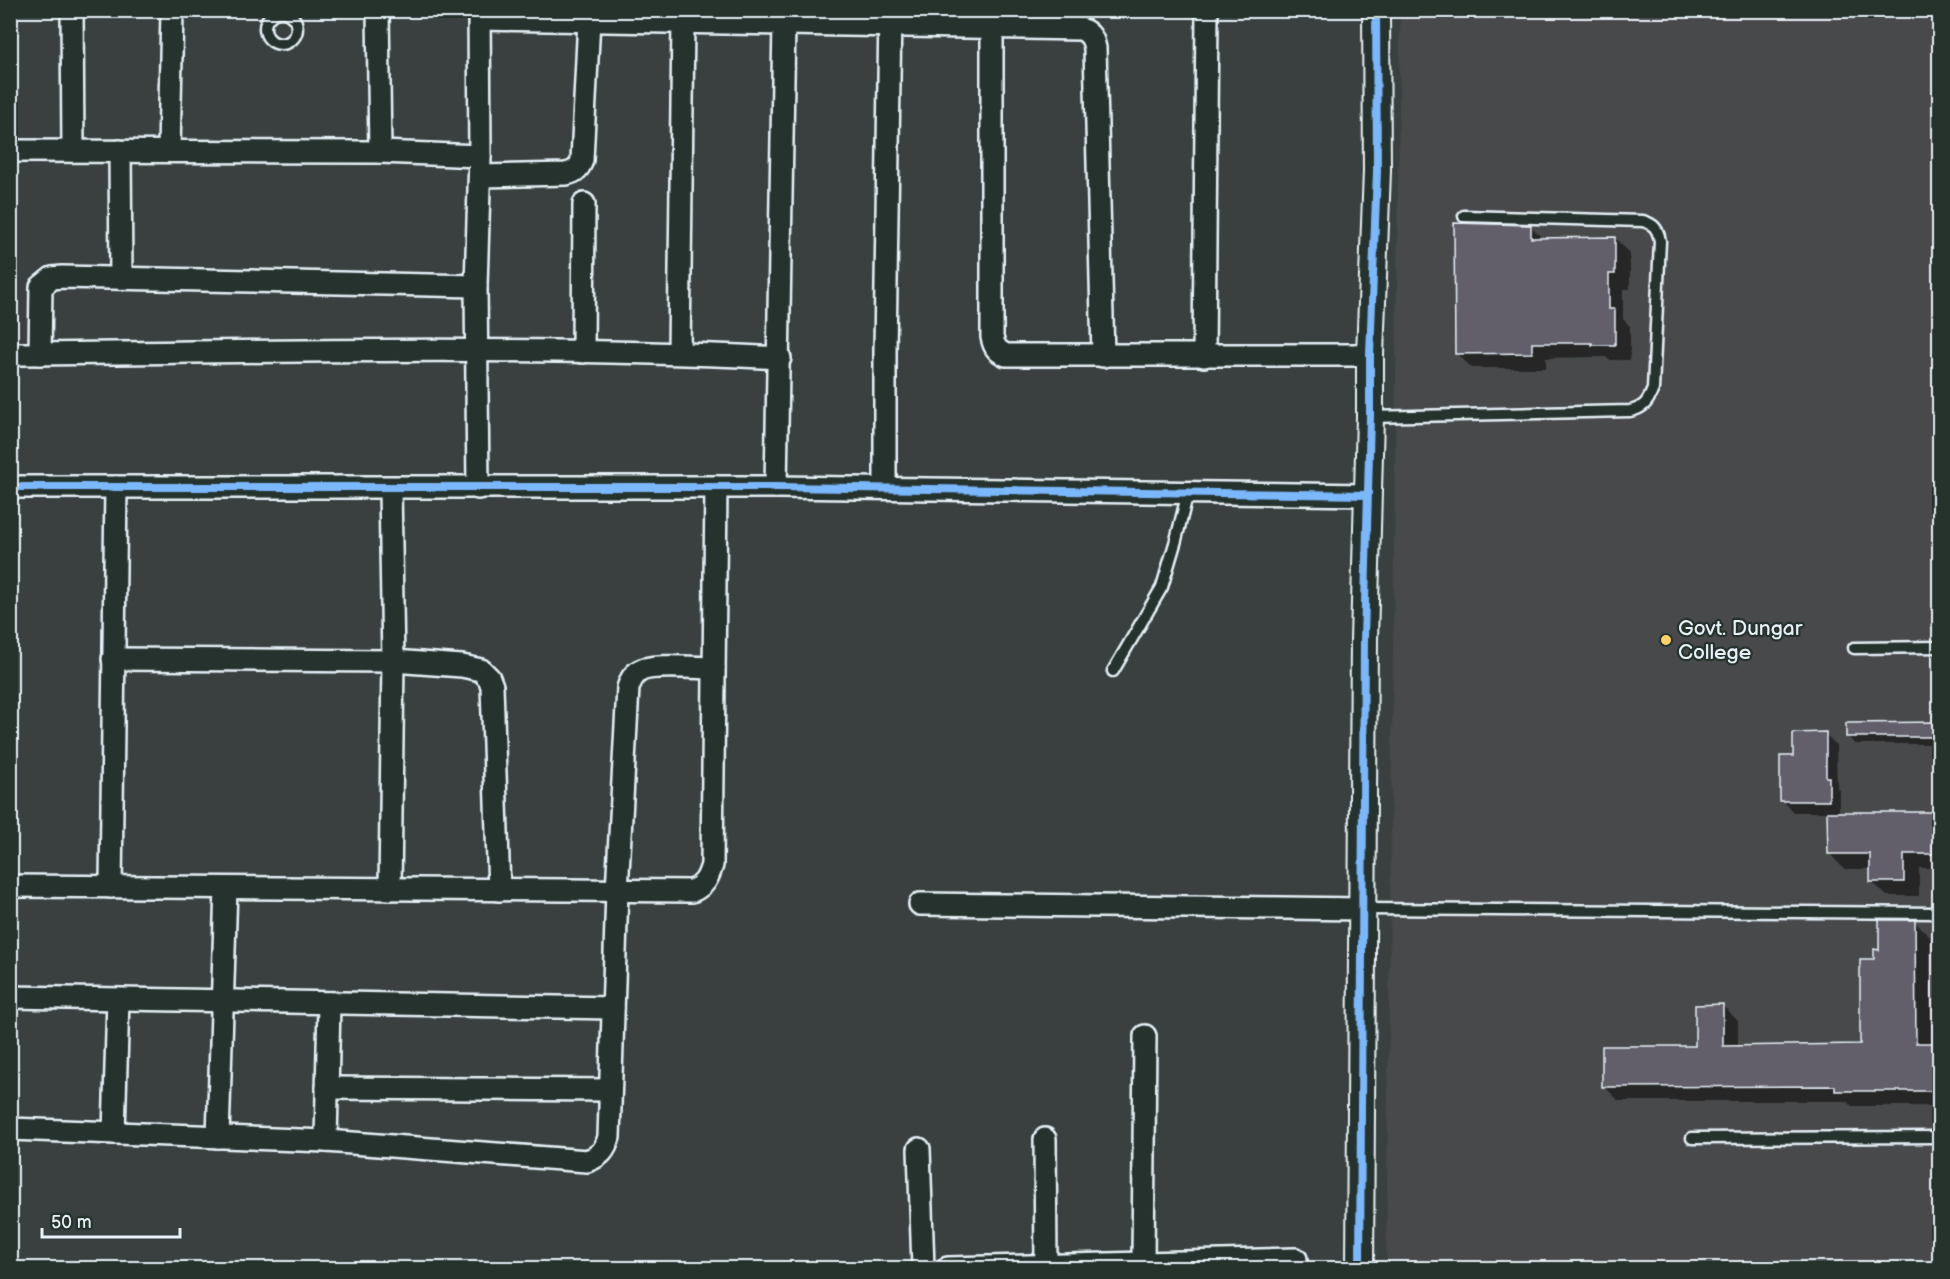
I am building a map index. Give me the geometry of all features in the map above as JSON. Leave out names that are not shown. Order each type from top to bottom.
[{"type":"street","points":[[72,10],[73,151]]},
{"type":"street","points":[[169,151],[172,10]]},
{"type":"street","points":[[378,10],[380,152]]},
{"type":"street","points":[[1204,356],[1208,10]]},
{"type":"street","points":[[1360,1269],[1364,640],[1370,355],[1377,171],[1376,10]]},
{"type":"street","points":[[478,488],[476,286],[480,166],[479,15],[589,20],[670,17],[784,22],[890,18],[992,27],[1081,29],[1088,32],[1093,38],[1095,48],[1103,356]]},
{"type":"street","points":[[670,17],[679,353]]},
{"type":"street","points":[[885,488],[890,18]]},
{"type":"street","points":[[10,151],[380,152],[480,166],[566,174],[574,172],[582,160],[589,20]]},
{"type":"street","points":[[776,487],[784,22]]},
{"type":"street","points":[[992,27],[993,346],[999,352],[1006,355],[1103,356],[1370,355]]},
{"type":"street","points":[[120,152],[122,278]]},
{"type":"street","points":[[583,352],[584,204]]},
{"type":"street","points":[[40,354],[41,287],[46,282],[62,277],[476,286]]},
{"type":"street","points":[[10,354],[476,351],[679,353],[780,358]]},
{"type":"street","points":[[10,487],[776,487],[1367,495]]},
{"type":"street","points":[[111,887],[116,487]]},
{"type":"street","points":[[10,886],[616,891],[692,891],[702,887],[709,878],[712,865],[716,487]]},
{"type":"street","points":[[390,488],[393,661],[390,889]]},
{"type":"street","points":[[113,659],[393,661],[462,666],[481,670],[489,678],[492,686],[499,890]]},
{"type":"street","points":[[10,1129],[326,1141],[587,1161],[599,1156],[609,1137],[616,891],[628,688],[639,670],[714,668]]},
{"type":"street","points":[[218,1137],[226,888]]},
{"type":"street","points":[[920,904],[1363,909]]},
{"type":"street","points":[[10,997],[613,1008]]},
{"type":"street","points":[[114,1133],[118,999]]},
{"type":"street","points":[[326,1141],[329,1003]]},
{"type":"street","points":[[1143,1263],[1145,1036]]},
{"type":"street","points":[[327,1088],[610,1090]]},
{"type":"street","points":[[1045,1139],[1046,1266]]},
{"type":"street","points":[[919,1149],[923,1269]]},
{"type":"street","points":[[948,1269],[1296,1259]]},
{"type":"lane","points":[[1370,417],[1630,411],[1641,408],[1648,401],[1653,389],[1660,241],[1658,232],[1652,224],[1643,221],[1464,216]]},
{"type":"lane","points":[[1113,671],[1162,586],[1188,492]]},
{"type":"lane","points":[[1854,648],[1940,647]]},
{"type":"lane","points":[[1363,909],[1940,913]]},
{"type":"lane","points":[[1692,1138],[1940,1137]]},
{"type":"shaded area","name":"Govt. Dungar College","points":[[1400,11],[1939,11],[1939,1268],[1386,1268]]},
{"type":"building","points":[[1454,223],[1531,225],[1531,238],[1615,237],[1615,274],[1609,274],[1609,309],[1615,309],[1615,345],[1532,343],[1532,353],[1455,354]]},
{"type":"building","points":[[1940,722],[1940,737],[1846,737],[1846,723]]},
{"type":"building","points":[[1826,732],[1826,777],[1829,777],[1829,801],[1780,801],[1780,756],[1793,756],[1793,733]]},
{"type":"building","points":[[1827,812],[1934,812],[1934,854],[1904,854],[1904,882],[1870,882],[1870,854],[1828,854]]},
{"type":"building","points":[[1879,920],[1915,920],[1916,1043],[1940,1043],[1940,1091],[1835,1091],[1835,1086],[1602,1087],[1602,1046],[1695,1046],[1695,1005],[1723,1004],[1723,1046],[1860,1044],[1860,959],[1874,959],[1874,949],[1879,950]]},
{"type":"cycle path","points":[[1360,1268],[1364,640],[1370,355],[1377,171],[1376,10]]},
{"type":"cycle path","points":[[10,487],[776,487],[1367,495]]},
{"type":"place","name":"Govt. Dungar College","points":[[1666,640]]}]
